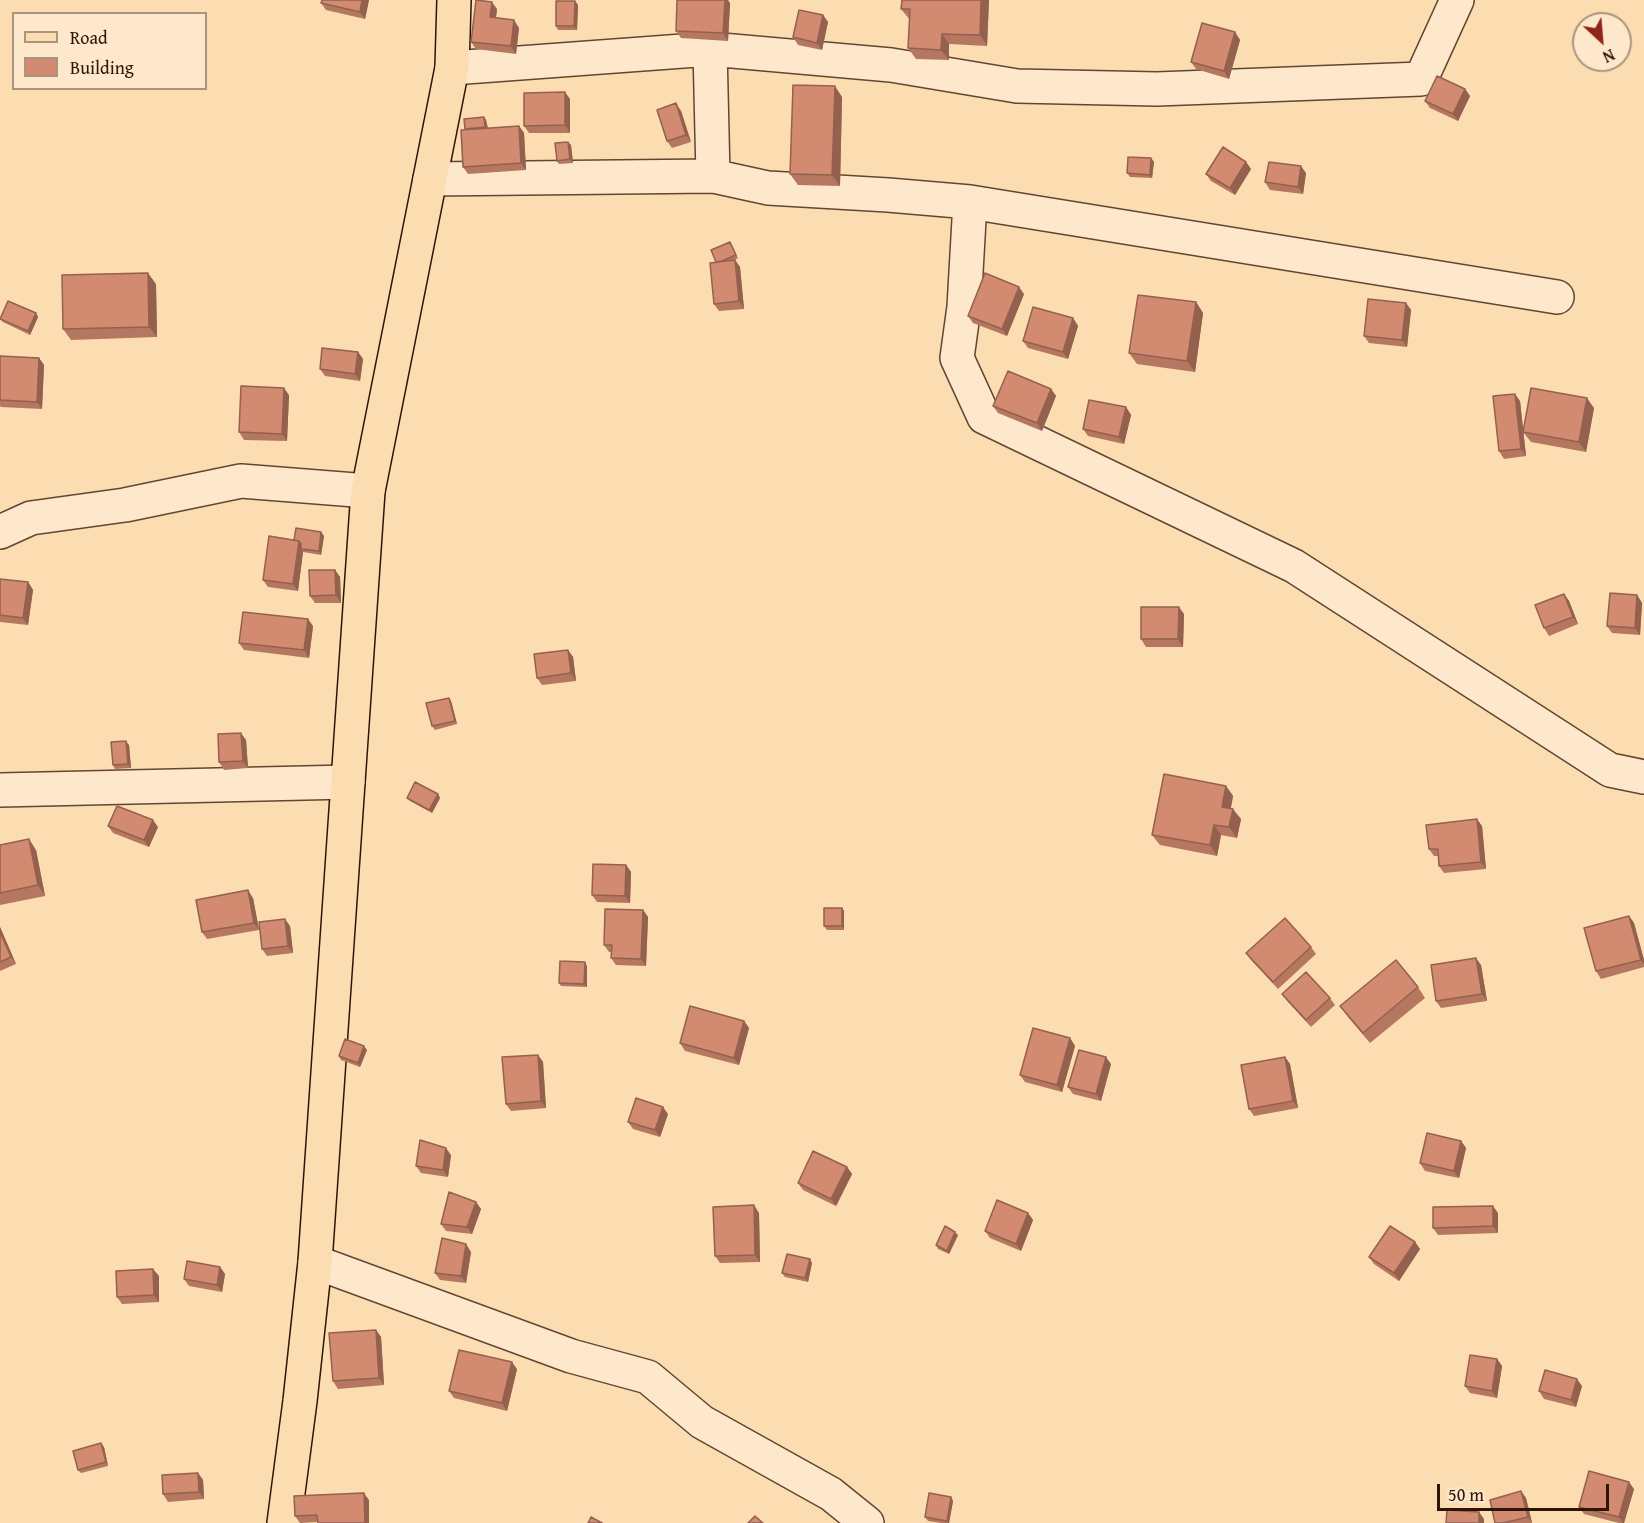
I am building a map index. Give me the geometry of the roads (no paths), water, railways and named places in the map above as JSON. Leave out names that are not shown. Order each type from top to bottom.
[{"type":"main road","points":[[284,1523],[315,1262],[368,491],[452,68],[454,0]]},
{"type":"street","points":[[452,68],[710,49],[891,65],[1017,86],[1157,89],[1421,79],[1457,0]]},
{"type":"street","points":[[710,49],[713,176]]},
{"type":"street","points":[[430,179],[713,176],[768,188],[970,202],[1557,297]]},
{"type":"street","points":[[970,202],[964,307],[957,358],[984,417],[1293,566],[1610,770],[1644,777]]},
{"type":"street","points":[[0,532],[31,519],[125,505],[241,481],[368,491]]},
{"type":"street","points":[[0,790],[348,782]]},
{"type":"street","points":[[315,1262],[572,1356],[648,1377],[702,1422],[831,1494],[867,1523]]}]
